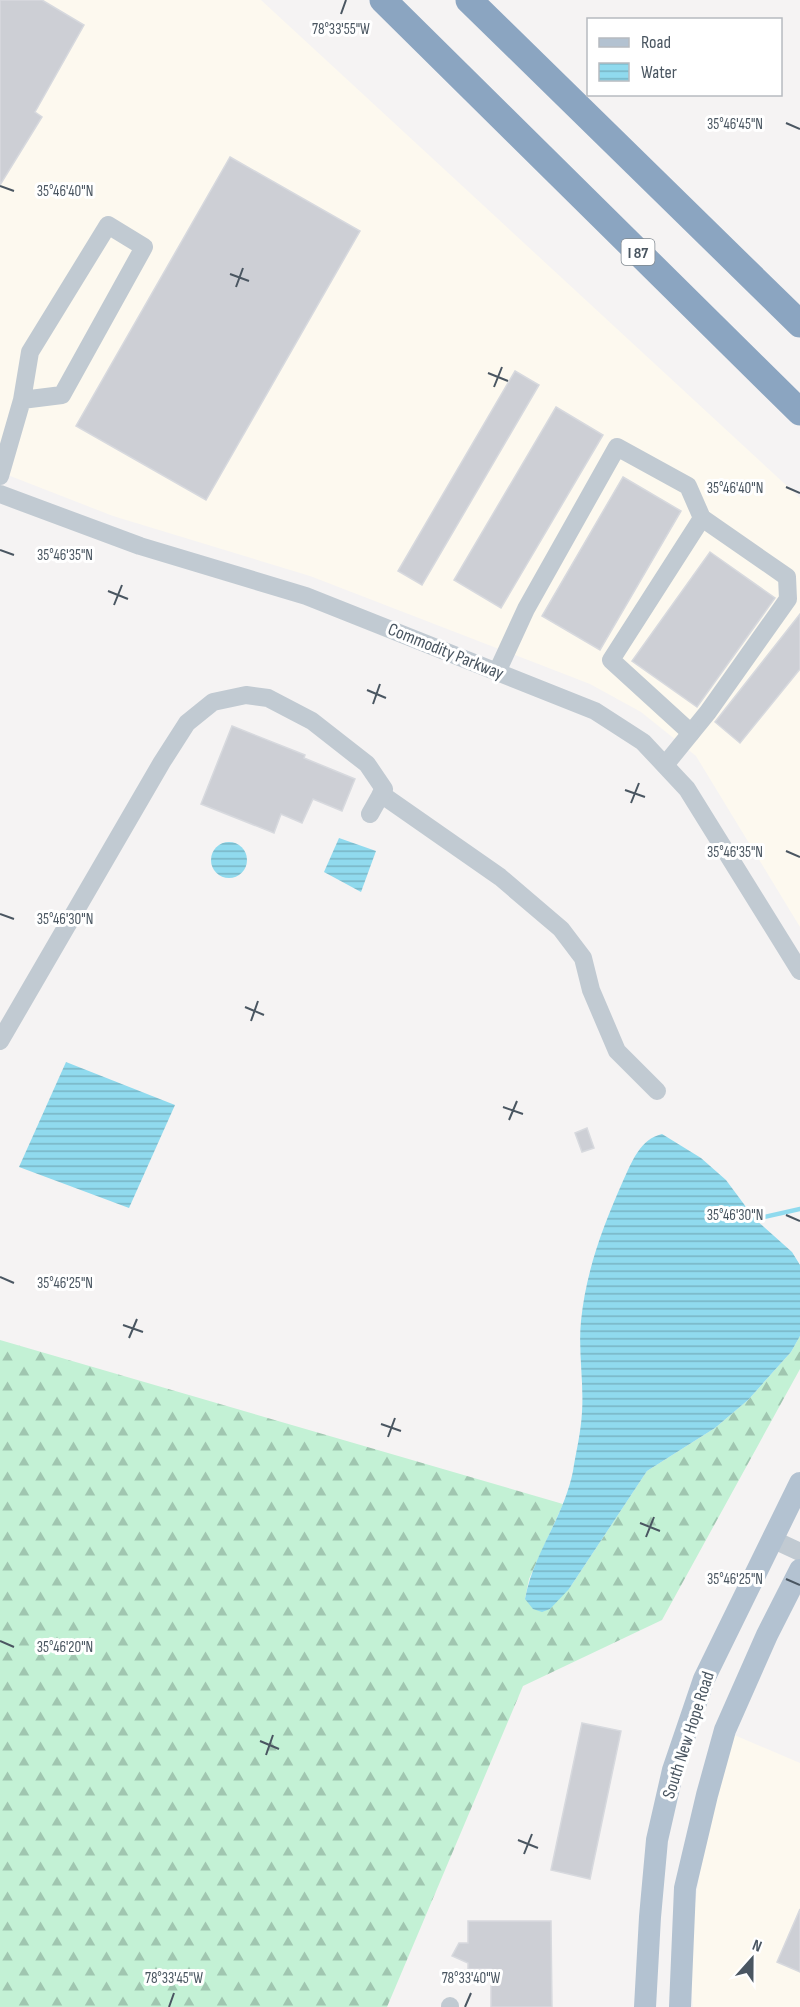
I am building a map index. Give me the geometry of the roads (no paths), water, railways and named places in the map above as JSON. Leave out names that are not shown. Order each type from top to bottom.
[{"type":"highway","name":"I 87","points":[[383,0],[800,412]]},
{"type":"highway","points":[[469,0],[800,324]]},
{"type":"main road","name":"South New Hope Road","points":[[645,2007],[657,1840],[673,1770],[704,1679],[800,1483]]},
{"type":"main road","name":"South New Hope Road","points":[[680,2007],[685,1888],[706,1795],[725,1730],[767,1635],[800,1570]]},
{"type":"street","points":[[0,476],[22,400],[30,352],[108,225],[144,247],[62,395],[22,400]]},
{"type":"street","points":[[497,672],[526,609],[617,447],[688,486],[702,518],[787,577],[788,599],[691,733],[664,765]]},
{"type":"street","name":"Commodity Parkway","points":[[0,494],[140,546],[306,596],[596,711],[644,742],[687,789],[800,971]]},
{"type":"street","points":[[691,733],[611,660],[702,518]]},
{"type":"street","points":[[0,1041],[162,762],[187,723],[213,702],[246,695],[268,698],[312,721],[368,764],[384,789],[370,814]]},
{"type":"street","points":[[381,794],[500,877],[561,929],[583,958],[591,990],[617,1051],[657,1091]]},
{"type":"street","points":[[772,1539],[800,1552]]},
{"type":"water","points":[[339,838],[376,851],[361,892],[324,872]]},
{"type":"water","points":[[229,842],[242,847],[247,860],[242,873],[229,878],[216,873],[211,860],[216,847]]},
{"type":"water","points":[[66,1062],[175,1105],[129,1208],[19,1167]]},
{"type":"water","points":[[662,1134],[701,1158],[726,1180],[755,1219],[792,1252],[800,1265],[800,1336],[791,1352],[748,1400],[715,1428],[647,1471],[569,1589],[550,1609],[542,1612],[533,1609],[525,1599],[535,1566],[569,1488],[573,1471],[582,1412],[581,1321],[591,1267],[609,1215],[633,1159],[642,1146]]},
{"type":"waterway","points":[[755,1219],[800,1209]]}]
